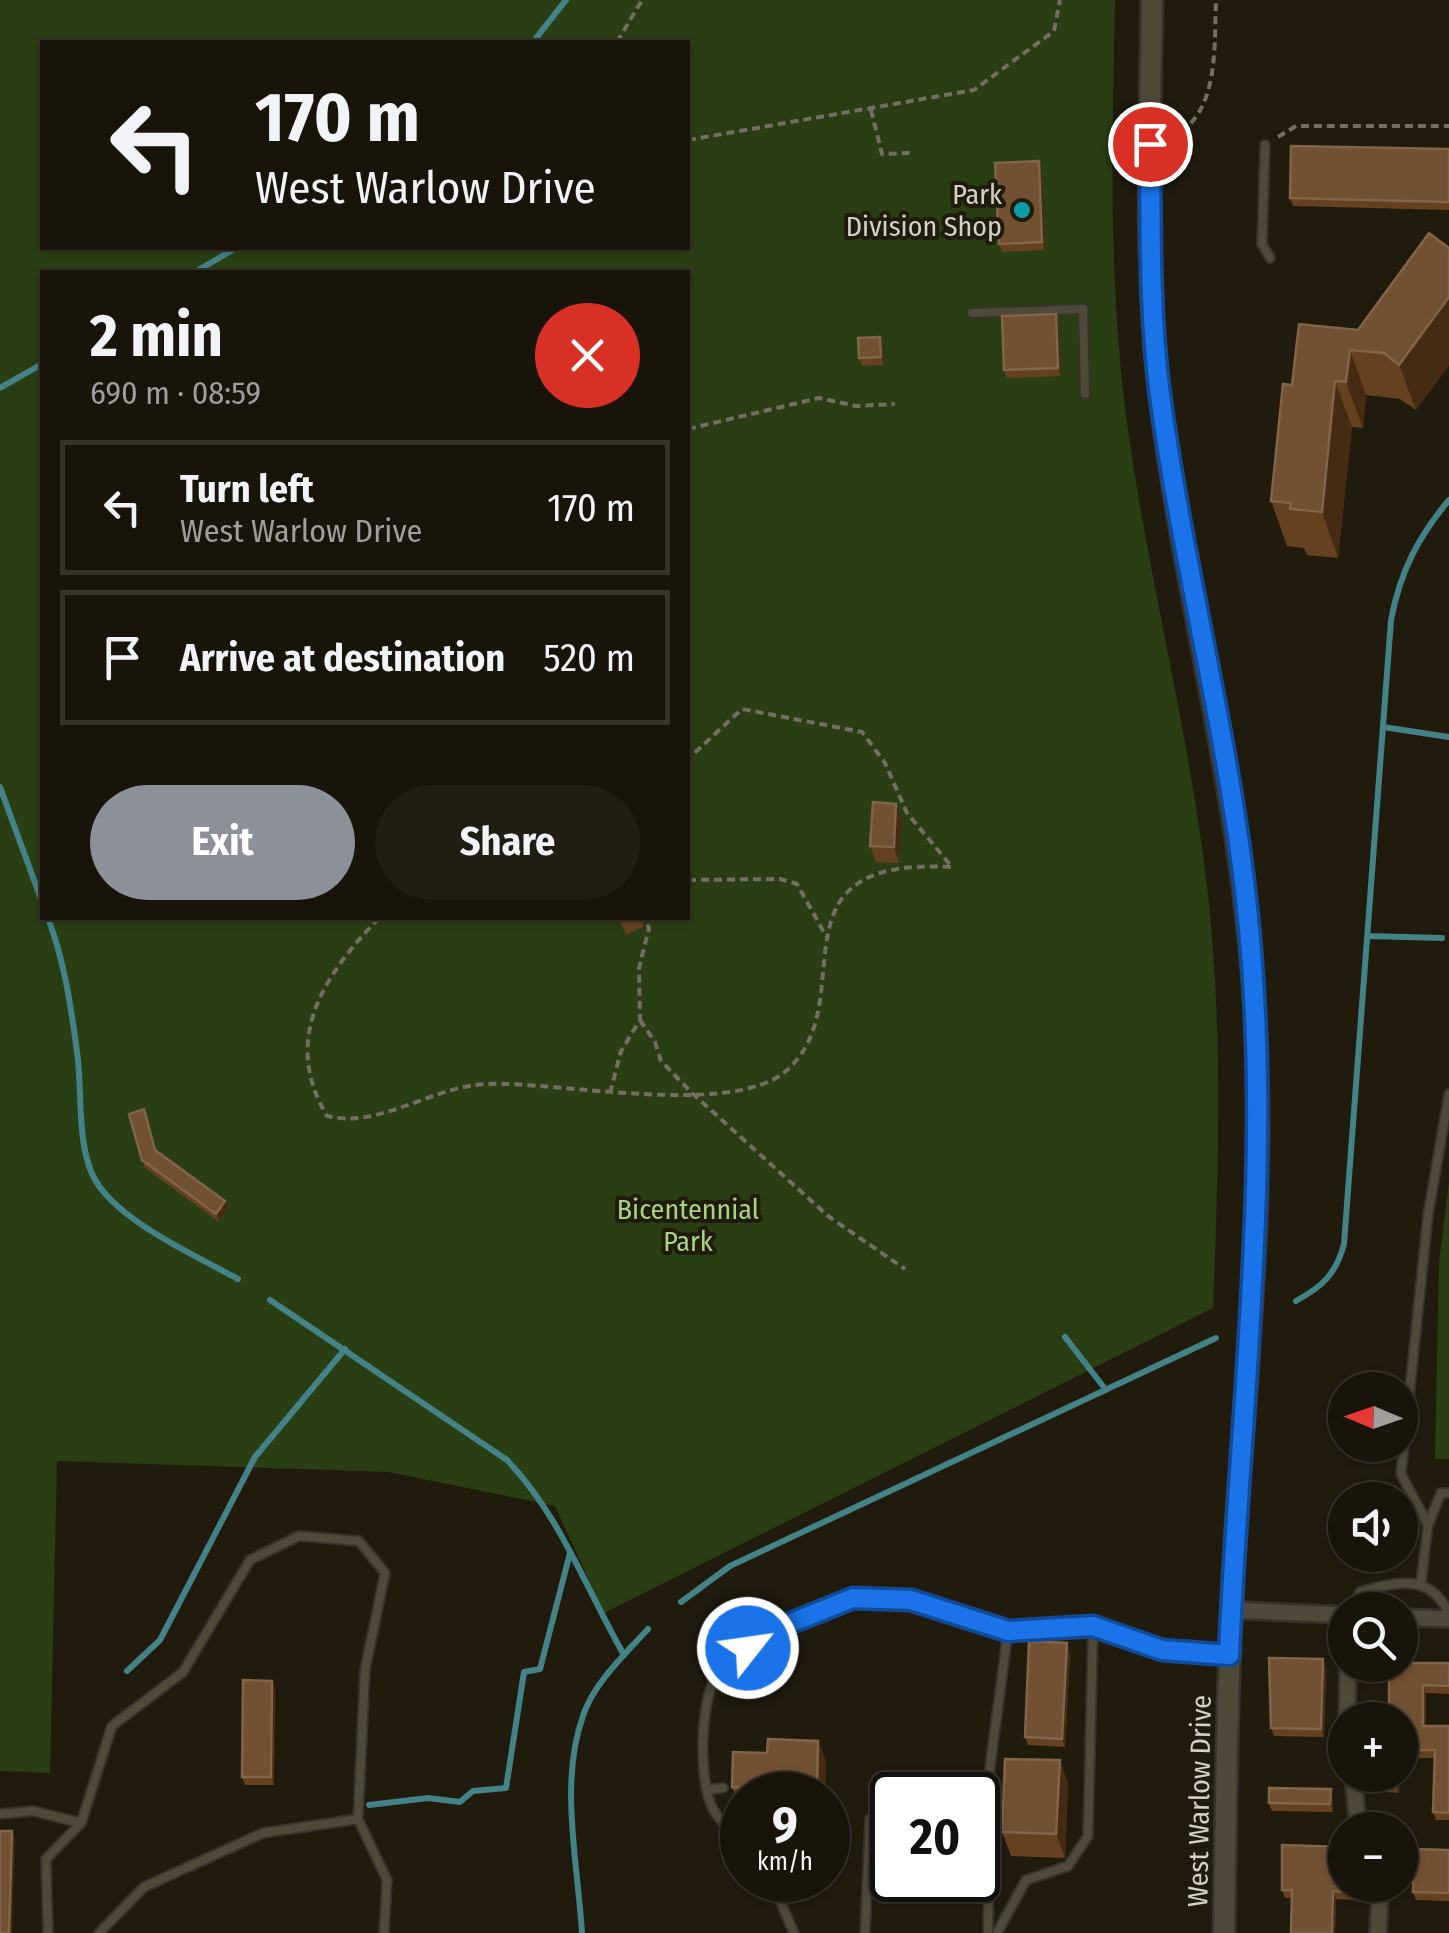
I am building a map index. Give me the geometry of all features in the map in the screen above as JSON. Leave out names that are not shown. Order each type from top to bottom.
[{"type":"street","name":"West Warlow Drive","points":[[1152,0],[1151,289],[1160,394],[1237,836],[1256,1018],[1258,1178],[1230,1610],[1224,1933]]},
{"type":"street","points":[[1230,1610],[1328,1614]]},
{"type":"street","points":[[1418,1617],[1449,1616]]},
{"type":"street","points":[[1378,1933],[1380,1902]]},
{"type":"lane","points":[[1265,145],[1262,244],[1270,258]]},
{"type":"lane","points":[[972,312],[1083,309],[1085,394]]},
{"type":"lane","points":[[1428,1524],[1401,1474],[1428,1215],[1449,1094]]},
{"type":"lane","points":[[1421,1583],[1428,1524],[1441,1494],[1449,1493]]},
{"type":"lane","points":[[48,1933],[46,1859],[81,1823],[112,1726],[183,1672],[250,1560],[300,1536],[359,1541],[386,1572],[365,1670],[358,1819],[387,1880],[384,1933]]},
{"type":"lane","points":[[1360,1592],[1393,1582],[1421,1583],[1441,1596],[1449,1616]]},
{"type":"lane","points":[[720,1818],[706,1790],[703,1716],[721,1667],[776,1629],[853,1598],[911,1600],[1008,1631],[1093,1626],[1162,1650],[1229,1655]]},
{"type":"lane","points":[[996,1933],[1026,1880],[1068,1866],[1088,1836],[1093,1626]]},
{"type":"lane","points":[[990,1772],[1008,1631]]},
{"type":"lane","points":[[706,1790],[720,1788]]},
{"type":"lane","points":[[0,1814],[33,1811],[81,1823]]},
{"type":"lane","points":[[99,1933],[144,1888],[264,1833],[358,1819]]},
{"type":"lane","points":[[865,1933],[870,1819]]},
{"type":"lane","points":[[781,1902],[794,1933]]},
{"type":"lane","points":[[988,1933],[989,1902]]},
{"type":"path","points":[[618,40],[642,0]]},
{"type":"path","points":[[690,140],[974,90],[1054,31],[1060,0]]},
{"type":"path","points":[[1150,144],[1185,131],[1208,97],[1216,0]]},
{"type":"path","points":[[870,110],[882,154],[912,152]]},
{"type":"path","points":[[1265,145],[1296,126],[1449,126]]},
{"type":"path","points":[[690,429],[819,398],[856,406],[894,404]]},
{"type":"path","points":[[377,920],[353,944],[318,1000],[307,1037],[306,1066],[326,1116],[350,1122],[454,1088],[489,1084],[610,1093],[692,1093],[758,1086],[787,1070],[808,1039],[826,936],[844,895],[867,880],[907,864],[952,867],[908,813],[885,763],[862,732],[742,710],[690,756]]},
{"type":"path","points":[[690,880],[780,879],[797,884],[826,936]]},
{"type":"path","points":[[610,1093],[621,1052],[640,1020],[639,968],[649,928],[645,920]]},
{"type":"path","points":[[640,1020],[656,1042],[662,1061],[692,1093],[828,1216],[905,1269]]},
{"type":"green space","name":"Bicentennial Park","points":[[0,0],[1115,0],[1113,215],[1122,377],[1136,483],[1195,802],[1210,911],[1217,1024],[1218,1138],[1213,1308],[604,1613],[555,1506],[389,1472],[57,1461],[50,1773],[0,1771]]},
{"type":"green space","points":[[1449,1182],[1449,1459],[1435,1459],[1439,1262]]},
{"type":"building","points":[[1291,146],[1449,149],[1449,202],[1290,198]]},
{"type":"building","name":"Park Division Shop","points":[[1039,161],[1042,242],[999,244],[995,163]]},
{"type":"building","points":[[1429,233],[1449,248],[1449,297],[1399,365],[1384,353],[1350,350],[1346,382],[1335,381],[1322,512],[1290,509],[1291,503],[1271,501],[1283,384],[1292,385],[1299,324],[1358,330]]},
{"type":"building","points":[[1056,314],[1058,368],[1004,370],[1002,316]]},
{"type":"building","points":[[880,337],[881,357],[859,358],[858,338]]},
{"type":"building","points":[[873,802],[896,804],[894,847],[870,846]]},
{"type":"building","points":[[144,1109],[155,1150],[225,1201],[216,1214],[142,1160],[129,1114]]},
{"type":"building","points":[[1029,1641],[1067,1643],[1062,1739],[1025,1737]]},
{"type":"building","points":[[1269,1658],[1323,1659],[1321,1729],[1271,1728]]},
{"type":"building","points":[[1418,1663],[1449,1663],[1449,1686],[1423,1685],[1423,1726],[1449,1726],[1449,1813],[1433,1812],[1435,1750],[1418,1750],[1418,1702],[1389,1702],[1389,1682],[1418,1682]]},
{"type":"building","points":[[243,1680],[272,1681],[271,1777],[242,1777]]},
{"type":"building","points":[[768,1739],[818,1741],[817,1772],[732,1772],[733,1752],[767,1753]]},
{"type":"building","points":[[1005,1759],[1060,1760],[1056,1834],[1002,1832]]},
{"type":"building","points":[[1269,1788],[1331,1792],[1330,1804],[1269,1803]]},
{"type":"building","points":[[0,1831],[12,1831],[9,1933],[0,1933]]},
{"type":"building","points":[[1282,1845],[1328,1846],[1332,1933],[1291,1933],[1292,1890],[1282,1890]]},
{"type":"building","points":[[1418,1849],[1449,1850],[1449,1893],[1418,1892]]},
{"type":"waterway","points":[[535,40],[566,0]]},
{"type":"waterway","points":[[198,270],[233,250]]},
{"type":"waterway","points":[[0,388],[40,365]]},
{"type":"waterway","points":[[1296,1301],[1327,1278],[1344,1244],[1391,620],[1412,556],[1449,500]]},
{"type":"waterway","points":[[1383,727],[1449,737]]},
{"type":"waterway","points":[[0,787],[40,897]]},
{"type":"waterway","points":[[49,920],[69,1000],[79,1067],[83,1139],[91,1172],[99,1186],[127,1214],[238,1279]]},
{"type":"waterway","points":[[1369,936],[1442,938]]},
{"type":"waterway","points":[[270,1300],[507,1460],[557,1528],[624,1655]]},
{"type":"waterway","points":[[1065,1337],[1106,1390]]},
{"type":"waterway","points":[[681,1602],[730,1566],[1216,1338]]},
{"type":"waterway","points":[[127,1671],[160,1640],[255,1457],[345,1349]]},
{"type":"waterway","points":[[369,1805],[428,1798],[460,1802],[473,1791],[506,1788],[524,1672],[540,1669],[570,1553]]},
{"type":"waterway","points":[[582,1933],[571,1796],[576,1741],[594,1692],[648,1629]]},
{"type":"place","name":"Park Division Shop","points":[[1022,210]]},
{"type":"route","points":[[748,1648],[776,1629],[853,1598],[911,1600],[1008,1631],[1093,1626],[1162,1650],[1229,1655],[1258,1178],[1259,1086],[1247,906],[1237,836],[1175,498],[1160,394],[1151,289],[1150,144]]}]
